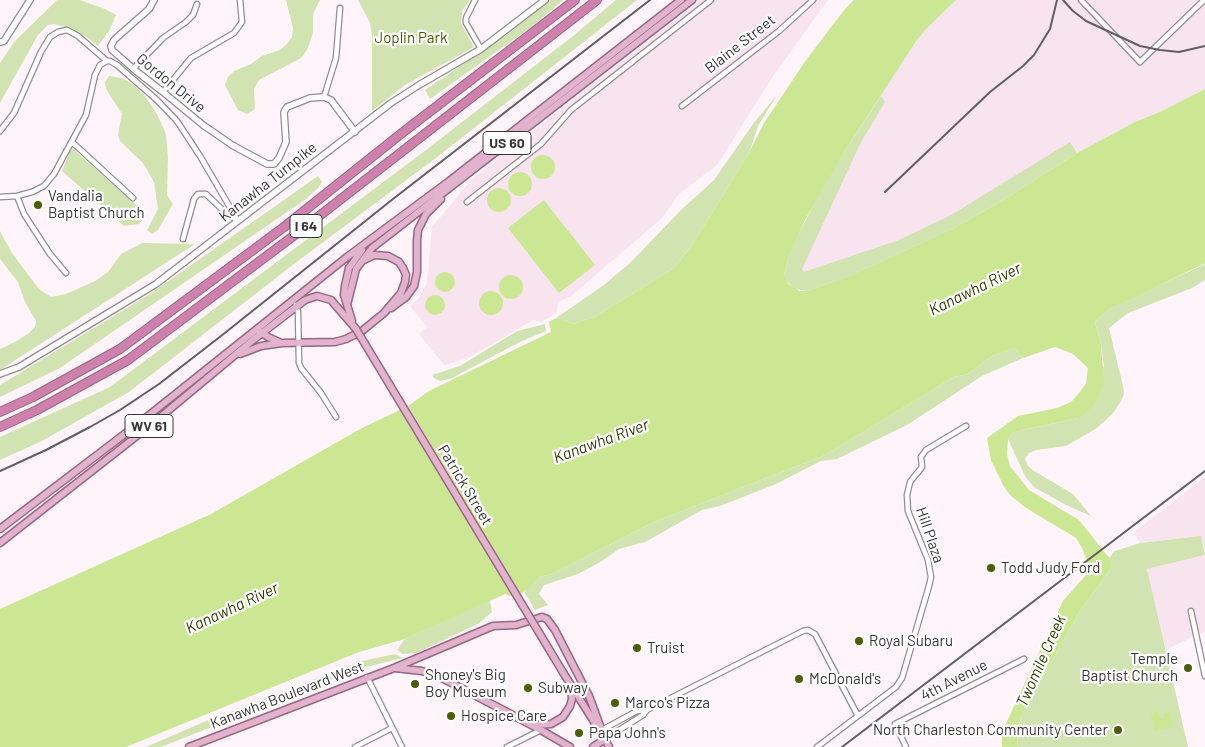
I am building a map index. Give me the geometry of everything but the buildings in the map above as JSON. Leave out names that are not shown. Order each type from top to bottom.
[{"type":"highway","name":"I 64","points":[[0,412],[33,397],[120,349],[284,227],[574,0]]},
{"type":"highway","name":"I 64","points":[[0,427],[37,410],[128,360],[296,234],[597,0]]},
{"type":"main road","points":[[2,41],[30,0]]},
{"type":"main road","name":"Gordon Drive","points":[[154,0],[149,9],[114,40],[111,46],[116,54],[133,69],[203,125],[232,145],[267,164],[274,164],[279,158],[286,142],[284,112],[287,106],[310,98],[324,97]]},
{"type":"main road","name":"Kanawha Turnpike","points":[[0,374],[19,367],[156,284],[406,93],[481,49],[545,0]]},
{"type":"main road","name":"US 60","points":[[377,235],[681,0]]},
{"type":"main road","name":"US 60","points":[[345,308],[356,268],[372,248],[692,0]]},
{"type":"main road","points":[[324,97],[337,107],[355,132]]},
{"type":"main road","points":[[222,365],[246,351],[261,346],[282,343],[335,342],[346,339],[362,331],[400,302],[410,291],[416,279],[417,240],[421,223],[459,180]]},
{"type":"main road","points":[[295,303],[377,235]]},
{"type":"main road","name":"Patrick Street","points":[[377,235],[360,251],[349,268],[344,295],[345,308],[570,684],[601,730]]},
{"type":"main road","points":[[356,268],[369,257],[379,254],[393,258],[404,268],[406,275],[404,288],[384,313]]},
{"type":"main road","points":[[295,303],[309,298],[321,297],[345,308]]},
{"type":"main road","name":"WV 61","points":[[0,529],[295,303]]},
{"type":"main road","points":[[259,331],[282,343]]},
{"type":"main road","name":"WV 61","points":[[0,543],[152,424],[259,331]]},
{"type":"main road","name":"Kanawha Boulevard West","points":[[190,747],[200,745],[367,677],[394,668],[493,626],[516,625],[538,617],[544,617],[551,623],[589,696],[601,730]]},
{"type":"main road","points":[[417,671],[414,664],[421,657]]},
{"type":"main road","name":"Kanawha Boulevard West","points":[[394,668],[417,671],[442,678],[531,724],[570,747]]},
{"type":"main road","points":[[531,724],[551,724],[563,717],[572,699],[570,684]]},
{"type":"main road","points":[[593,747],[609,745],[601,730]]},
{"type":"street","points":[[163,92],[191,58],[234,32],[242,22],[240,0]]},
{"type":"street","points":[[475,0],[466,18],[466,23],[481,49]]},
{"type":"street","points":[[467,202],[541,144],[571,110],[712,0]]},
{"type":"street","name":"Blaine Street","points":[[682,106],[779,31],[813,0]]},
{"type":"street","points":[[1081,0],[1140,62],[1204,0]]},
{"type":"street","points":[[133,69],[162,38],[193,15],[196,4]]},
{"type":"street","points":[[324,97],[336,58],[340,8]]},
{"type":"street","points":[[0,131],[14,113],[41,52],[50,37],[58,32],[67,30],[78,36],[106,61],[113,62],[124,71],[157,100],[177,121],[238,221]]},
{"type":"street","points":[[0,48],[2,41]]},
{"type":"street","points":[[0,197],[17,196],[32,192],[44,186],[54,174],[86,115],[95,75],[100,65],[106,61]]},
{"type":"street","points":[[72,142],[133,198]]},
{"type":"street","points":[[183,239],[194,199],[198,194],[206,194],[226,214],[238,221]]},
{"type":"street","points":[[17,196],[21,208],[50,254],[66,273]]},
{"type":"street","points":[[295,303],[298,357],[301,368],[321,393],[336,417]]},
{"type":"street","name":"Hill Plaza","points":[[817,747],[896,687],[902,678],[929,586],[930,570],[928,560],[908,511],[907,495],[910,482],[922,467],[921,457],[926,450],[966,426]]},
{"type":"street","points":[[1190,612],[1205,676]]},
{"type":"street","points":[[601,730],[637,711],[647,710],[808,630],[815,634],[858,716]]},
{"type":"street","name":"4th Avenue","points":[[906,747],[895,724],[1024,659]]},
{"type":"street","points":[[367,677],[402,747]]},
{"type":"street","points":[[609,745],[644,715],[647,710]]},
{"type":"street","points":[[355,747],[392,728]]},
{"type":"street","points":[[508,747],[541,730]]},
{"type":"shaded area","points":[[701,0],[828,0],[773,76],[717,165],[679,194],[662,218],[571,296],[558,302],[557,313],[541,322],[533,320],[468,358],[444,365],[419,334],[427,327],[410,306],[419,298],[427,283],[432,227],[472,179]]},
{"type":"shaded area","points":[[956,0],[1205,0],[1205,89],[1162,111],[1135,122],[1077,153],[954,228],[848,277],[807,291],[789,256],[877,101],[917,40]]},
{"type":"shaded area","points":[[1205,477],[1205,552],[1201,536],[1140,543],[1134,532]]},
{"type":"shaded area","points":[[1205,555],[1205,632],[1166,650],[1147,569]]},
{"type":"green space","points":[[57,0],[80,0],[116,15],[109,31],[98,46],[87,37],[68,28],[54,24],[48,25],[38,35],[0,103],[0,63],[15,41]]},
{"type":"green space","points":[[286,0],[320,0],[313,14],[313,33],[310,42],[301,58],[259,80],[254,89],[255,109],[247,114],[238,110],[225,85],[228,77],[234,71],[251,64],[262,56],[280,50],[287,44],[292,37],[293,28]]},
{"type":"green space","name":"Joplin Park","points":[[358,0],[470,0],[462,11],[461,24],[474,47],[405,85],[372,111],[372,36],[370,23]]},
{"type":"green space","points":[[548,0],[563,0],[534,25],[430,99],[425,90],[508,34]]},
{"type":"green space","points":[[616,0],[637,0],[436,158],[294,264],[129,392],[40,442],[0,460],[0,437],[110,387],[426,150],[573,36]]},
{"type":"green space","points":[[109,76],[122,78],[134,85],[145,96],[157,114],[166,134],[168,157],[167,195],[173,204],[158,230],[152,234],[147,230],[158,209],[154,182],[143,163],[120,141],[118,135],[122,114],[106,89],[105,82]]},
{"type":"green space","points":[[777,95],[758,126],[749,153],[692,245],[674,268],[596,316],[574,324],[556,318],[604,285],[630,263],[681,210],[714,180],[753,124]]},
{"type":"green space","points":[[881,96],[885,102],[861,142],[802,269],[804,272],[899,240],[951,215],[1070,142],[1077,153],[1003,200],[954,228],[847,277],[807,291],[794,289],[785,280],[784,275],[795,241],[818,196]]},
{"type":"green space","points":[[73,149],[143,211],[143,219],[139,224],[124,226],[62,171],[70,151]]},
{"type":"green space","points":[[318,176],[322,182],[306,199],[60,368],[0,397],[0,385],[150,294]]},
{"type":"green space","points":[[0,231],[12,253],[39,289],[51,297],[66,294],[95,281],[108,272],[121,254],[142,243],[195,244],[0,370],[0,349],[29,333],[35,327],[36,321],[25,302],[18,282],[0,259]]},
{"type":"green space","points":[[1205,264],[1205,280],[1192,288],[1128,313],[1109,328],[1124,394],[1113,413],[1097,428],[1066,446],[1036,450],[1029,453],[1025,459],[1028,466],[1034,471],[1073,494],[1091,516],[1066,505],[1034,487],[1025,476],[1008,439],[1013,433],[1023,430],[1078,418],[1104,366],[1095,322],[1109,309]]},
{"type":"green space","points":[[545,324],[546,331],[520,342],[452,378],[440,381],[432,375],[460,366],[517,331]]},
{"type":"green space","points":[[1014,348],[1023,358],[982,376],[907,425],[837,459],[821,461],[776,484],[720,506],[702,510],[645,542],[619,549],[578,574],[544,585],[539,594],[548,605],[535,610],[524,592],[540,577],[552,574],[654,522],[825,455],[954,377],[968,374],[992,356]]},
{"type":"green space","points":[[1201,536],[1205,555],[1147,569],[1188,747],[1017,747],[1021,716],[1080,611],[1112,567],[1109,558],[1115,551],[1140,543]]},
{"type":"green space","points":[[490,600],[492,612],[478,624],[416,653],[403,654],[397,650],[405,639]]},
{"type":"green space","points":[[395,654],[403,658],[358,669],[161,747],[146,747],[206,721],[362,661]]},
{"type":"water","points":[[854,0],[956,0],[917,40],[846,149],[805,220],[789,256],[784,275],[788,284],[799,291],[807,291],[847,277],[954,228],[1003,200],[1077,153],[1135,122],[1162,111],[1205,89],[1205,263],[1109,309],[1095,322],[1101,344],[1104,383],[1098,398],[1090,409],[1078,418],[1013,433],[1008,439],[1007,454],[1010,466],[1029,490],[1079,520],[1110,559],[1112,567],[1080,611],[1021,716],[1017,747],[1002,747],[1002,732],[1063,601],[1090,568],[1076,538],[1026,508],[1010,495],[991,460],[987,438],[1018,416],[1057,408],[1071,402],[1080,392],[1086,383],[1088,368],[1073,354],[1055,347],[1023,358],[1014,348],[992,356],[968,374],[954,377],[825,455],[654,522],[552,574],[540,577],[528,589],[514,597],[505,594],[405,639],[359,652],[126,747],[0,747],[0,609],[211,514],[362,428],[408,406],[429,391],[551,332],[549,322],[556,318],[574,324],[596,316],[674,268],[692,245],[749,153],[764,123],[806,60]]},
{"type":"water","points":[[543,155],[551,159],[555,167],[551,175],[543,179],[535,175],[531,167],[535,159]]},
{"type":"water","points":[[520,172],[528,176],[532,184],[528,192],[520,196],[512,192],[508,184],[512,176]]},
{"type":"water","points":[[499,188],[507,192],[511,200],[507,208],[499,212],[491,208],[487,200],[491,192]]},
{"type":"water","points":[[544,200],[595,265],[559,293],[508,228]]},
{"type":"water","points":[[445,272],[452,275],[455,282],[452,289],[445,292],[438,289],[435,282],[438,275]]},
{"type":"water","points":[[511,275],[519,279],[523,287],[519,295],[511,299],[503,295],[499,287],[503,279]]},
{"type":"water","points":[[491,291],[499,295],[503,303],[499,311],[491,315],[483,311],[479,303],[483,295]]},
{"type":"water","points":[[435,295],[442,298],[445,305],[442,312],[435,315],[428,312],[425,305],[428,298]]},
{"type":"water","points":[[1158,711],[1161,719],[1164,718],[1163,713],[1170,711],[1173,727],[1154,731],[1150,713]]},
{"type":"pier","points":[[408,406],[520,594],[514,597],[402,409]]},
{"type":"railway","points":[[0,471],[90,427],[159,384],[393,199],[650,0]]},
{"type":"railway","points":[[885,192],[990,92],[1034,55],[1050,29],[1057,0]]},
{"type":"railway","points":[[1063,0],[1086,21],[1140,46],[1179,52],[1205,46]]},
{"type":"railway","points":[[842,747],[1205,471]]},
{"type":"place","name":"Vandalia Baptist Church","points":[[38,205]]},
{"type":"place","name":"Todd Judy Ford","points":[[991,568]]},
{"type":"place","name":"Royal Subaru","points":[[859,641]]},
{"type":"place","name":"Truist","points":[[637,648]]},
{"type":"place","name":"Temple Baptist Church","points":[[1188,668]]},
{"type":"place","name":"McDonald's","points":[[799,679]]},
{"type":"place","name":"Shoney's Big Boy Museum","points":[[415,684]]},
{"type":"place","name":"Subway","points":[[528,688]]},
{"type":"place","name":"Marco's Pizza","points":[[615,703]]},
{"type":"place","name":"Hospice Care","points":[[451,716]]},
{"type":"place","name":"North Charleston Community Center","points":[[1118,730]]},
{"type":"place","name":"Papa John's","points":[[579,733]]},
{"type":"water label","name":"Kanawha River","points":[[975,289]]},
{"type":"water label","name":"Kanawha River","points":[[601,441]]},
{"type":"water label","name":"Kanawha River","points":[[232,608]]},
{"type":"water label","name":"Twomile Creek","points":[[1041,661]]}]
